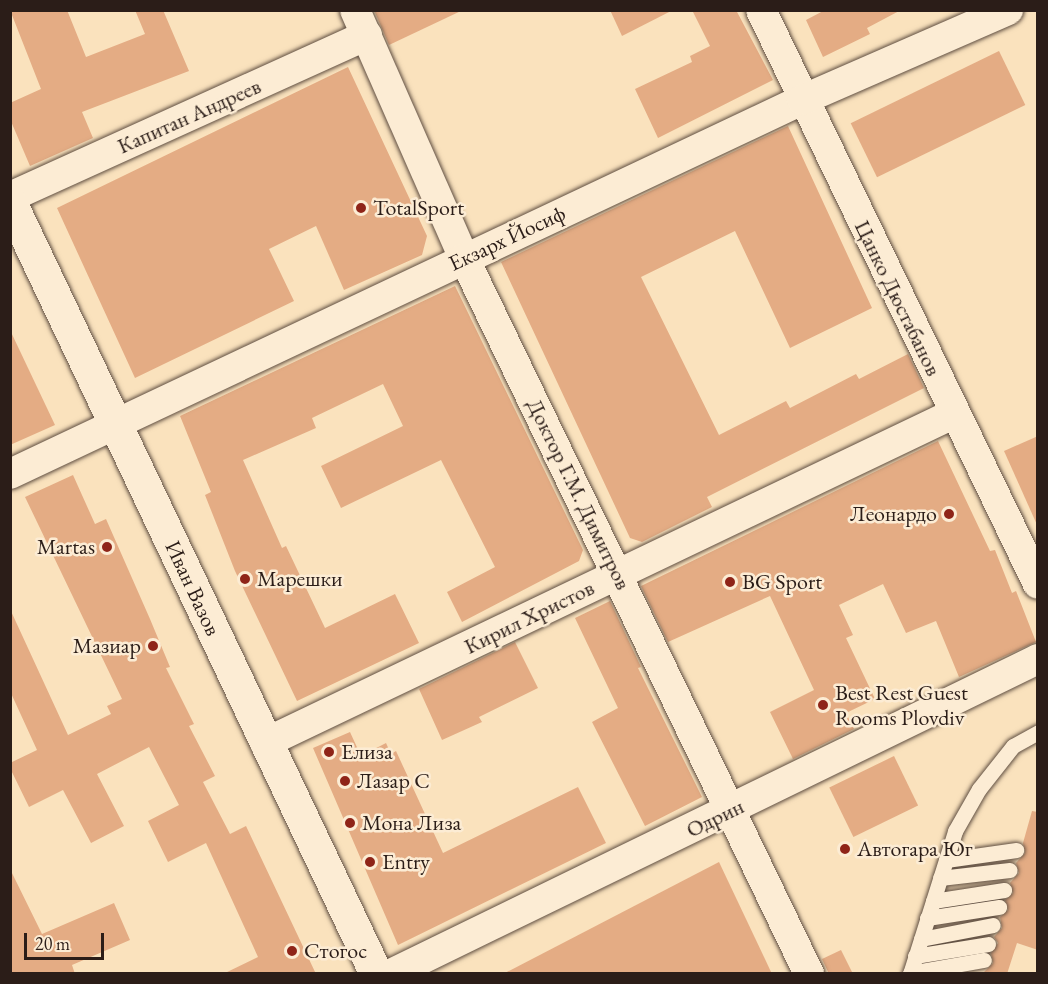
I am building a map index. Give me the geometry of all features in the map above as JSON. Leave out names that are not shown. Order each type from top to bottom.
[{"type":"street","name":"Цанко Дюстабанов","points":[[761,10],[802,100],[1038,584]]},
{"type":"street","name":"Екзарх Йосиф","points":[[10,474],[117,426],[464,258],[802,100],[1008,10]]},
{"type":"street","name":"Капитан Андреев","points":[[10,197],[361,23]]},
{"type":"street","name":"Доктор Г.М. Димитров","points":[[361,23],[464,258],[809,974]]},
{"type":"street","name":"Иван Вазов","points":[[10,202],[376,974]]},
{"type":"street","name":"Кирил Христов","points":[[265,743],[955,413]]},
{"type":"street","name":"Одрин","points":[[391,974],[1038,659]]},
{"type":"lane","points":[[984,960],[910,973],[955,831],[980,789],[1013,746],[1038,732]]},
{"type":"lane","points":[[946,860],[1016,850]]},
{"type":"lane","points":[[940,878],[1010,870]]},
{"type":"lane","points":[[933,901],[1004,890]]},
{"type":"lane","points":[[927,918],[999,907]]},
{"type":"lane","points":[[921,939],[993,925]]},
{"type":"lane","points":[[915,956],[988,944]]},
{"type":"building","points":[[10,10],[67,10],[86,57],[145,34],[135,10],[163,10],[189,71],[82,112],[93,138],[30,166],[10,119],[10,103],[41,89]]},
{"type":"building","points":[[374,10],[463,10],[389,45]]},
{"type":"building","points":[[610,10],[673,10],[622,36]]},
{"type":"building","points":[[692,10],[736,10],[773,80],[658,138],[635,89],[692,62],[690,56],[710,46]]},
{"type":"building","points":[[825,10],[901,10],[867,28],[870,34],[823,57],[806,20]]},
{"type":"building","points":[[999,51],[1025,105],[877,177],[851,123]]},
{"type":"building","points":[[348,67],[427,236],[422,255],[344,290],[316,226],[269,249],[294,301],[135,378],[57,208]]},
{"type":"building","points":[[788,126],[872,308],[790,348],[735,231],[641,277],[719,435],[786,401],[790,408],[856,374],[859,379],[908,354],[924,388],[707,497],[712,507],[642,542],[630,538],[501,262]]},
{"type":"building","points":[[455,286],[583,550],[579,561],[462,622],[447,592],[495,567],[441,460],[341,508],[321,466],[403,426],[383,384],[312,418],[316,428],[243,460],[282,548],[286,546],[325,628],[395,594],[419,643],[297,701],[235,571],[205,495],[211,492],[180,416]]},
{"type":"building","points":[[10,330],[55,425],[10,445]]},
{"type":"building","points":[[1038,436],[1038,527],[1004,451]]},
{"type":"building","points":[[938,441],[990,551],[995,550],[1012,593],[1016,591],[1036,642],[959,677],[936,621],[906,633],[883,584],[839,605],[853,635],[846,638],[875,699],[846,713],[854,729],[793,759],[770,712],[814,690],[770,596],[668,642],[641,586]]},
{"type":"building","points":[[73,475],[95,524],[106,519],[150,619],[170,667],[166,668],[194,724],[189,726],[215,776],[203,782],[230,834],[246,826],[316,974],[223,974],[258,957],[206,843],[168,862],[148,821],[179,805],[149,747],[97,774],[124,826],[91,843],[63,790],[29,807],[10,768],[10,763],[37,750],[10,691],[10,609],[68,735],[111,714],[107,706],[122,699],[25,497]]},
{"type":"building","points":[[610,601],[641,667],[638,668],[702,797],[645,826],[592,722],[618,708],[575,618]]},
{"type":"building","points":[[515,642],[538,688],[479,717],[482,722],[442,740],[419,689]]},
{"type":"building","points":[[350,732],[361,756],[386,743],[391,754],[396,751],[443,853],[578,787],[606,843],[398,945],[313,748]]},
{"type":"building","points":[[894,756],[918,805],[853,837],[829,788]]},
{"type":"building","points":[[1032,811],[1038,812],[1038,950],[1017,943],[1007,974],[982,974],[993,963],[991,953],[998,943],[994,937],[1002,928],[1000,917],[1008,910],[1005,900],[1013,893],[1010,883],[1019,873],[1016,863],[1025,853],[1023,843]]},
{"type":"building","points":[[719,862],[772,974],[503,974]]},
{"type":"building","points":[[10,869],[42,934],[114,903],[130,940],[72,965],[75,974],[10,974]]},
{"type":"building","points":[[841,950],[853,974],[829,974],[822,959]]},
{"type":"place","name":"TotalSport","points":[[361,208]]},
{"type":"place","name":"Леонардо","points":[[949,514]]},
{"type":"place","name":"Martas","points":[[107,547]]},
{"type":"place","name":"Марешки","points":[[245,579]]},
{"type":"place","name":"BG Sport","points":[[730,582]]},
{"type":"place","name":"Мазиар","points":[[153,646]]},
{"type":"place","name":"Best Rest Guest Rooms Plovdiv","points":[[823,705]]},
{"type":"place","name":"Елиза","points":[[329,752]]},
{"type":"place","name":"Лазар С","points":[[345,781]]},
{"type":"place","name":"Мона Лиза","points":[[350,823]]},
{"type":"place","name":"Автогара Юг","points":[[845,849]]},
{"type":"place","name":"Entry","points":[[370,862]]},
{"type":"place","name":"Стогос","points":[[292,951]]}]
